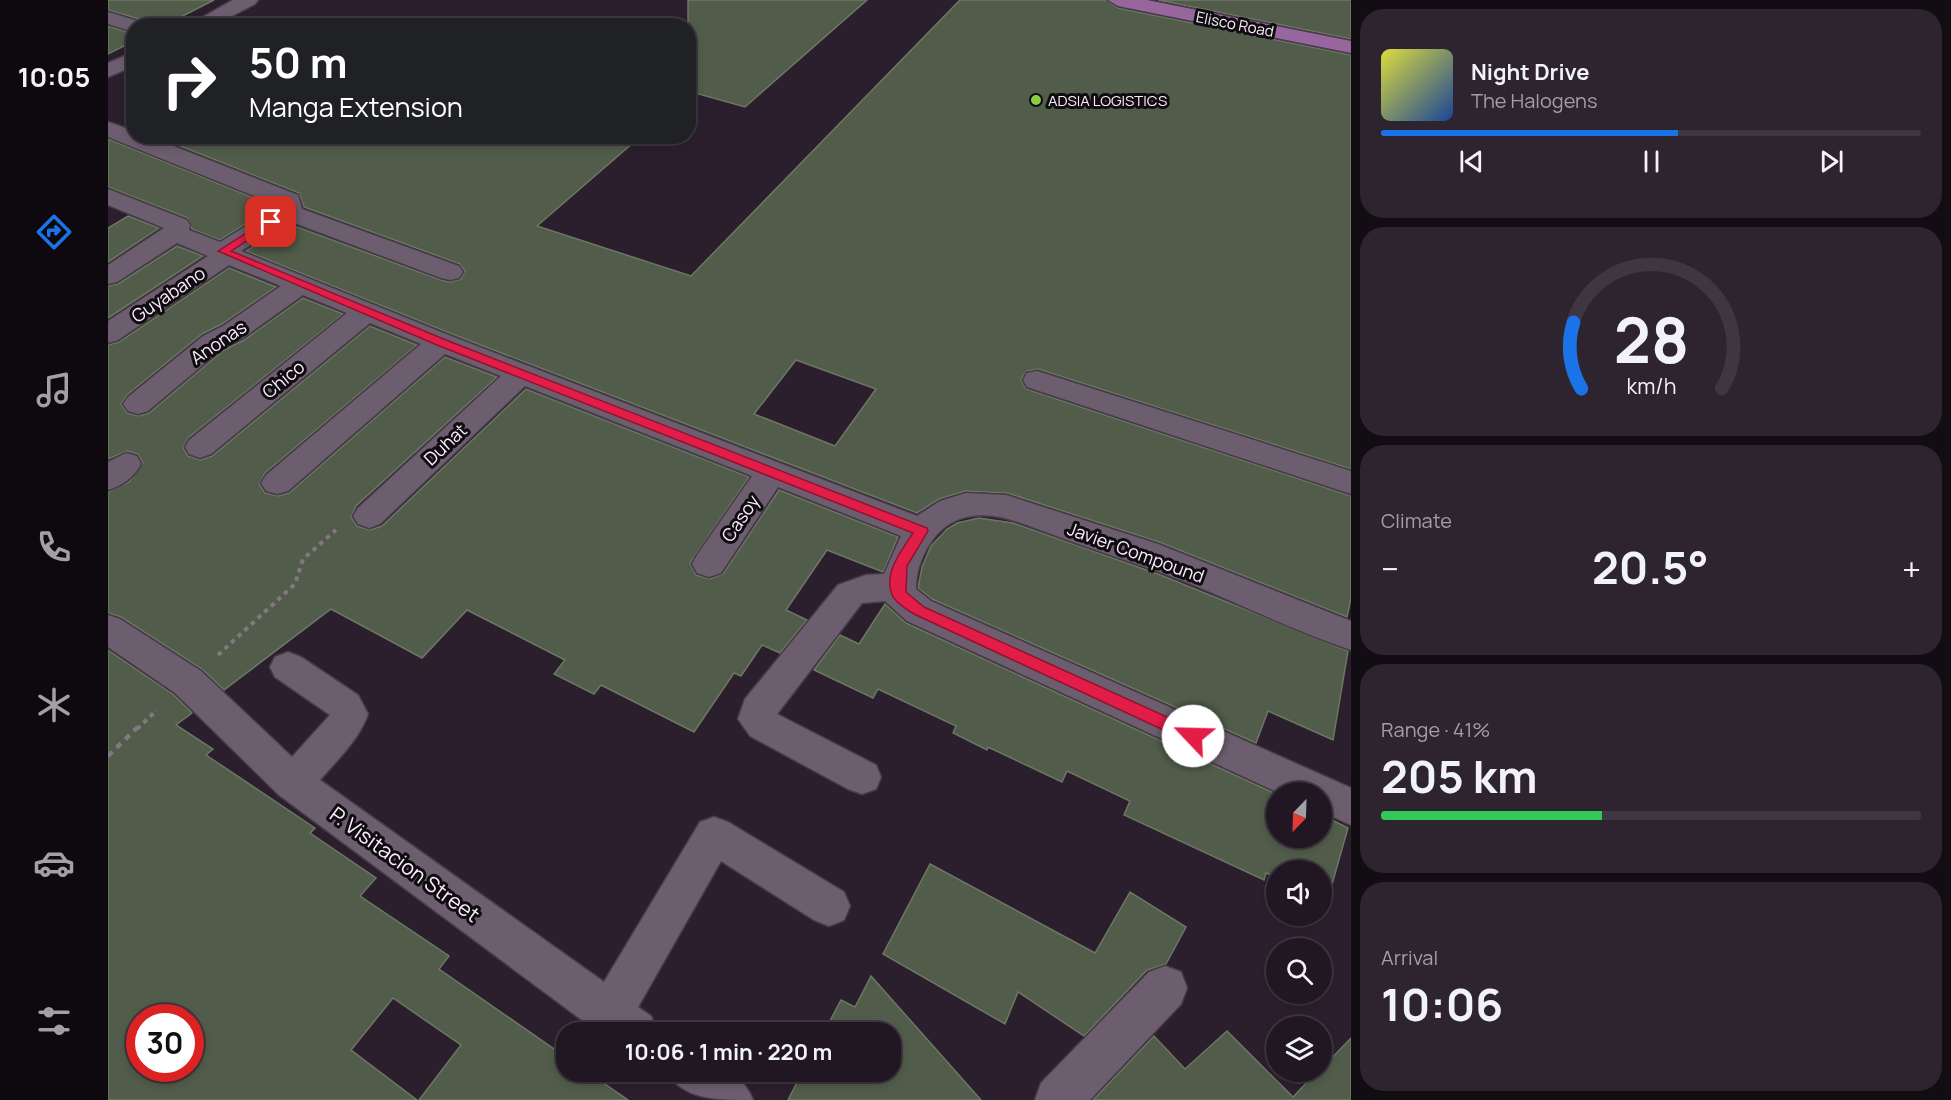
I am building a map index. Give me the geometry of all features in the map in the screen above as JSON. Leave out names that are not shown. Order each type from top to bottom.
[{"type":"main road","name":"Elisco Road","points":[[1118,0],[1351,47]]},
{"type":"street","points":[[213,18],[248,0]]},
{"type":"street","points":[[108,18],[126,24]]},
{"type":"street","points":[[108,129],[126,136]]},
{"type":"street","points":[[147,144],[285,197],[291,203],[287,212],[450,272]]},
{"type":"street","points":[[108,196],[178,225],[175,233],[110,272]]},
{"type":"street","name":"Guyabano","points":[[108,334],[287,212]]},
{"type":"street","points":[[175,233],[441,342],[922,531]]},
{"type":"street","name":"Anonas","points":[[138,404],[213,342],[233,332],[301,284]]},
{"type":"street","name":"Chico","points":[[200,447],[366,312]]},
{"type":"street","points":[[278,483],[441,342]]},
{"type":"street","name":"Duhat","points":[[369,516],[521,372]]},
{"type":"street","points":[[1037,380],[1351,483]]},
{"type":"street","name":"Casoy","points":[[709,564],[772,471]]},
{"type":"street","name":"Javier Compound","points":[[898,587],[900,566],[922,531],[939,514],[967,504],[993,506],[1026,513],[1156,556],[1351,636]]},
{"type":"street","points":[[862,777],[763,725],[757,719],[758,710],[850,594],[866,588],[898,587],[899,595],[919,610],[965,634],[1295,782]]},
{"type":"street","name":"P. Visitacion Street","points":[[108,629],[188,682],[293,783],[621,1022]]},
{"type":"street","points":[[288,667],[345,706],[349,714],[346,723],[293,783]]},
{"type":"street","points":[[1332,798],[1351,807]]},
{"type":"street","points":[[622,1022],[714,835],[829,906]]},
{"type":"street","points":[[1058,1100],[1165,988]]},
{"type":"street","points":[[705,1082],[730,1100]]},
{"type":"path","points":[[108,756],[296,584],[303,559],[337,529]]},
{"type":"building","points":[[108,0],[214,0],[179,18],[135,18],[108,10]]},
{"type":"building","points":[[688,0],[867,0],[745,107],[696,93],[696,18],[688,18]]},
{"type":"building","points":[[960,0],[1106,0],[1118,8],[1351,55],[1351,469],[1038,369],[1027,371],[1021,379],[1026,389],[1351,496],[1351,598],[1347,617],[1159,542],[1007,493],[965,491],[939,499],[917,513],[452,334],[246,251],[289,224],[441,280],[450,282],[461,279],[465,271],[460,264],[304,207],[299,193],[175,144],[632,144],[537,226],[691,276]],"holes":[[[796,360],[876,389],[835,446],[754,414]]]},
{"type":"building","points":[[1158,0],[1351,0],[1351,39]]},
{"type":"building","points":[[108,26],[126,32],[126,45],[108,54]]},
{"type":"building","points":[[108,139],[274,206],[220,240],[192,229],[188,218],[108,187]]},
{"type":"building","points":[[128,216],[159,228],[108,262],[108,228]]},
{"type":"building","points":[[177,246],[203,256],[108,318],[108,286],[118,284]]},
{"type":"building","points":[[229,268],[276,287],[222,324],[202,334],[127,395],[121,404],[127,413],[139,416],[149,413],[224,350],[244,340],[303,298],[343,314],[188,438],[183,448],[188,456],[201,460],[212,456],[370,326],[417,345],[265,473],[259,484],[265,493],[278,496],[289,493],[445,357],[497,377],[356,506],[351,517],[357,526],[370,530],[382,526],[526,389],[749,477],[690,563],[696,575],[710,579],[723,574],[779,490],[898,537],[883,572],[827,550],[786,610],[807,620],[780,653],[762,645],[741,676],[734,673],[694,732],[601,685],[594,694],[554,674],[565,660],[467,610],[422,658],[331,609],[224,690],[202,669],[121,617],[108,613],[108,492],[129,482],[143,463],[138,454],[127,451],[108,459],[108,345],[119,342]]},
{"type":"building","points":[[979,518],[1013,523],[1158,574],[1348,651],[1333,740],[1268,711],[1256,743],[932,599],[918,588],[922,567],[931,546],[947,529],[957,523]]},
{"type":"building","points":[[885,604],[906,623],[1266,789],[1266,848],[1332,848],[1332,820],[1348,828],[1332,884],[1332,860],[1266,860],[1264,880],[1124,815],[1130,801],[1067,771],[1062,782],[953,733],[956,726],[878,689],[873,698],[814,670],[840,635],[859,644]]},
{"type":"building","points":[[108,650],[174,695],[192,713],[176,725],[213,749],[206,755],[315,828],[310,833],[376,878],[360,896],[449,956],[439,969],[556,1050],[556,1082],[602,1082],[628,1100],[419,1100],[461,1045],[393,998],[351,1050],[417,1100],[108,1100]]},
{"type":"building","points":[[930,864],[1095,953],[1130,892],[1186,927],[1166,964],[1147,970],[1084,1036],[1018,992],[1005,1024],[883,954]]},
{"type":"building","points":[[871,976],[981,1100],[788,1100],[797,1082],[901,1082],[901,1022],[829,1022],[841,1000],[855,1007]]},
{"type":"building","points":[[1227,1031],[1266,1070],[1266,1082],[1278,1082],[1293,1097],[1307,1082],[1332,1082],[1332,1058],[1351,1038],[1351,1100],[1093,1100],[1154,1036],[1185,1069]]},
{"type":"place","name":"ADSIA LOGISTICS","points":[[1036,100]]},
{"type":"route","points":[[271,222],[223,251],[366,312],[922,531],[900,566],[899,595],[919,610],[965,634],[1193,736]]}]
